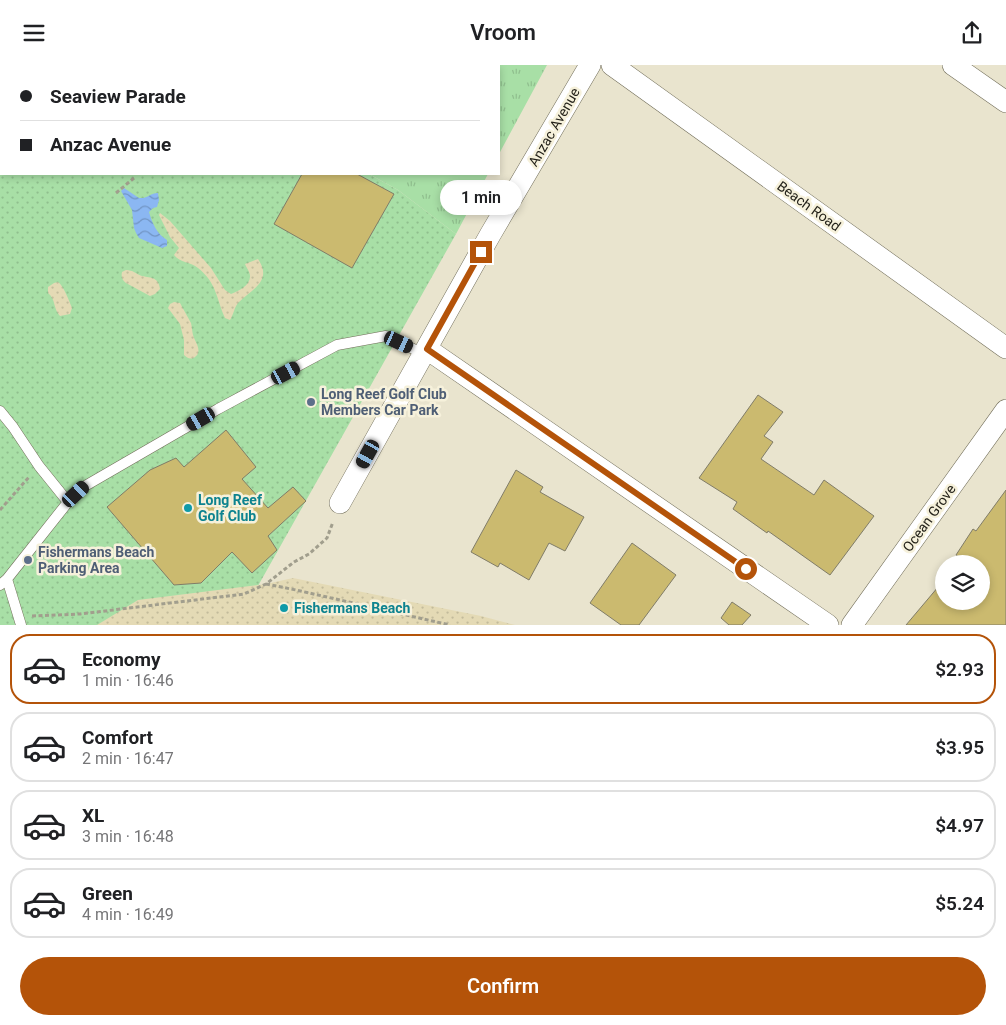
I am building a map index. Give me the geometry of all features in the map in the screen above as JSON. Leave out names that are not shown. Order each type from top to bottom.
[{"type":"street","name":"Anzac Avenue","points":[[340,503],[490,235],[590,65]]},
{"type":"street","name":"Beach Road","points":[[612,65],[1006,348]]},
{"type":"street","points":[[954,65],[1006,102]]},
{"type":"street","points":[[425,351],[828,625]]},
{"type":"street","name":"Ocean Grove","points":[[852,625],[1006,410]]},
{"type":"lane","points":[[19,621],[4,582],[68,502],[84,486],[218,409],[337,345],[386,336],[425,351]]},
{"type":"lane","points":[[0,411],[39,466],[68,502]]},
{"type":"path","points":[[116,193],[134,178]]},
{"type":"path","points":[[0,510],[39,466]]},
{"type":"path","points":[[19,621],[244,594],[266,584],[294,562],[309,554],[327,538],[340,503]]},
{"type":"path","points":[[266,584],[296,589],[450,625]]},
{"type":"green space","points":[[500,65],[547,65],[500,152]]},
{"type":"green space","points":[[0,175],[371,175],[398,190],[456,234],[236,625],[0,625]]},
{"type":"green space","points":[[371,175],[487,175],[456,234],[398,190]]},
{"type":"sand","points":[[160,213],[170,221],[211,268],[225,290],[231,294],[242,289],[250,280],[245,264],[258,259],[262,267],[262,279],[237,304],[230,320],[225,318],[209,279],[195,266],[179,260],[174,255],[179,248],[170,237],[159,215]]},
{"type":"sand","points":[[126,270],[154,279],[158,282],[160,289],[150,296],[126,283],[123,280],[122,272]]},
{"type":"sand","points":[[58,282],[72,308],[70,314],[60,316],[51,295],[48,293],[48,287]]},
{"type":"sand","points":[[174,302],[180,303],[191,323],[193,335],[198,346],[197,355],[194,358],[184,355],[184,340],[180,324],[168,308]]},
{"type":"sand","name":"Fishermans Beach","points":[[293,578],[481,616],[515,625],[97,625],[138,600],[266,584]]},
{"type":"water","points":[[124,188],[139,198],[145,198],[158,193],[157,207],[149,212],[155,228],[167,240],[167,246],[162,248],[139,238],[134,228],[132,210],[121,191]]},
{"type":"building","points":[[301,175],[359,175],[394,194],[352,268],[274,224]]},
{"type":"building","points":[[758,395],[783,412],[764,436],[773,442],[761,459],[814,495],[824,480],[874,516],[830,575],[768,531],[767,533],[733,509],[737,502],[699,478]]},
{"type":"building","name":"Long Reef Golf Club","points":[[226,430],[256,467],[242,479],[268,508],[293,487],[306,501],[268,536],[277,550],[252,573],[232,552],[201,583],[174,585],[107,507],[150,470],[176,458],[184,467]]},
{"type":"building","points":[[516,470],[543,487],[540,492],[584,517],[565,551],[549,543],[529,580],[500,563],[498,567],[471,552]]},
{"type":"building","points":[[1006,490],[1006,625],[906,625],[935,591],[935,610],[990,610],[990,555],[956,555],[973,529],[976,531]]},
{"type":"building","points":[[632,543],[676,575],[639,625],[621,625],[590,603]]},
{"type":"building","points":[[732,602],[751,615],[742,625],[729,625],[721,618]]},
{"type":"place","name":"Long Reef Golf Club Members Car Park","points":[[311,402]]},
{"type":"place","name":"Long Reef Golf Club","points":[[188,508]]},
{"type":"place","name":"Fishermans Beach Parking Area","points":[[28,560]]},
{"type":"place","name":"Fishermans Beach","points":[[284,608]]},
{"type":"route","points":[[481,252],[427,349],[746,569]]}]
